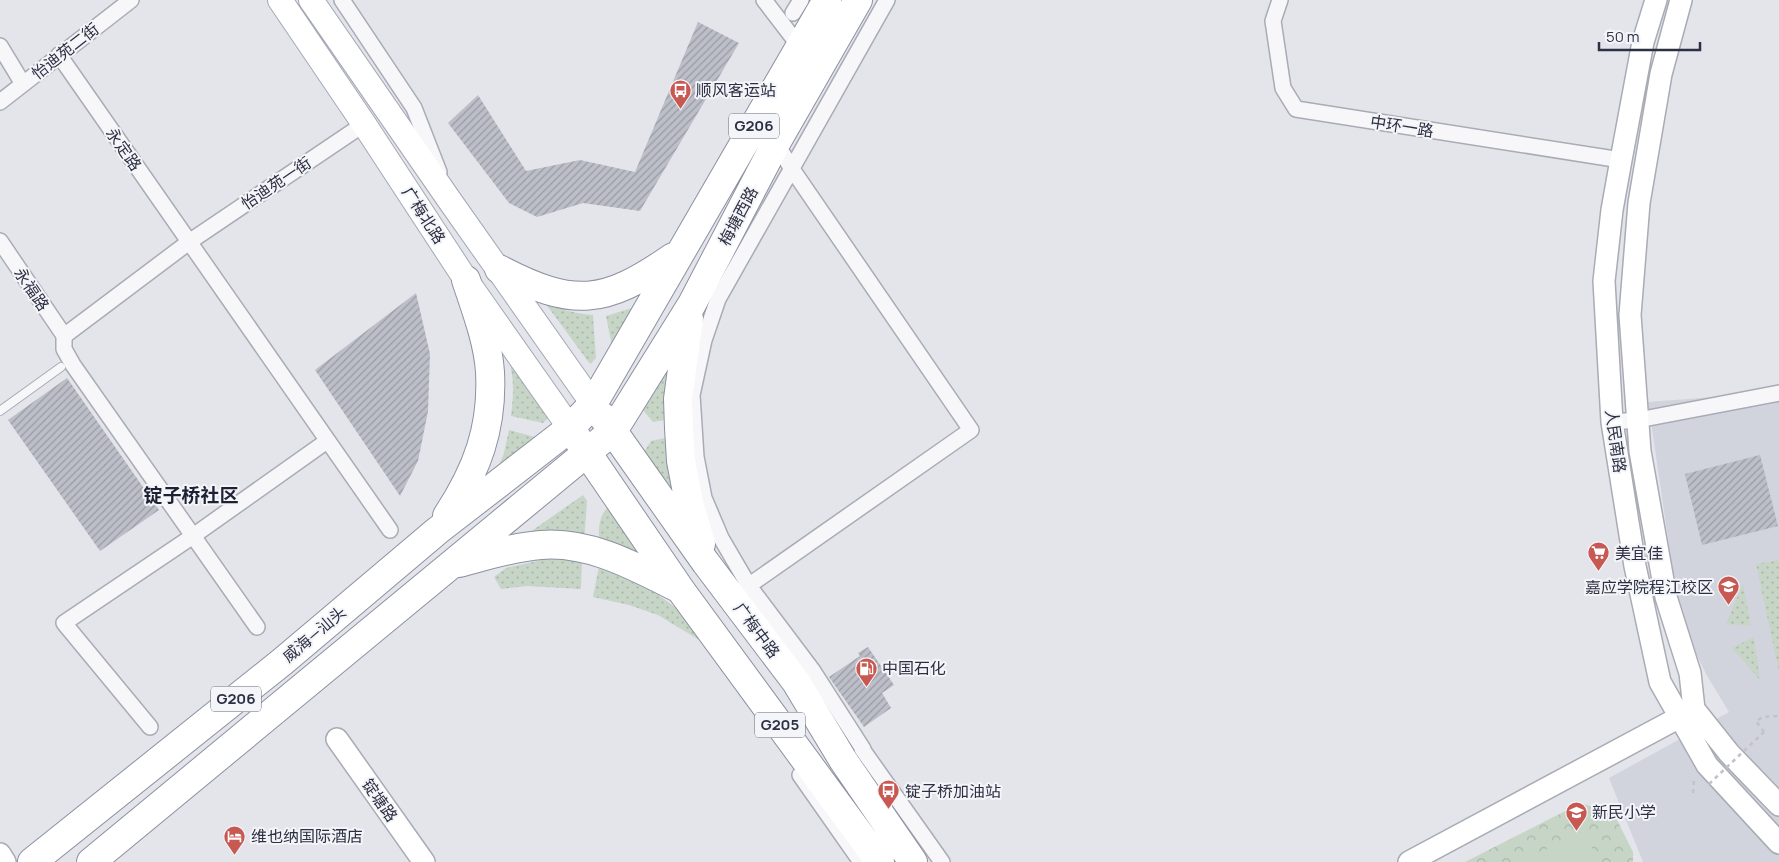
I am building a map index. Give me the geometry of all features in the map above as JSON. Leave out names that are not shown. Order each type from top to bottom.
[{"type":"highway","name":"梅塘西路","points":[[593,404],[827,0]]},
{"type":"highway","name":"梅塘西路","points":[[613,431],[692,304],[776,143],[858,0]]},
{"type":"highway","points":[[499,269],[526,283],[545,290],[569,296],[586,296],[606,293],[626,286],[646,276],[680,251]]},
{"type":"highway","points":[[437,531],[462,492],[480,455],[488,416],[490,372],[482,329],[466,280]]},
{"type":"highway","points":[[692,304],[682,360],[678,399],[681,452],[690,503],[706,563]]},
{"type":"highway","name":"广梅中路","points":[[593,404],[706,563],[740,592],[844,760],[914,862]]},
{"type":"highway","name":"威海—汕头","points":[[32,862],[282,662],[437,531],[570,428],[593,404]]},
{"type":"highway","name":"G205","points":[[570,428],[680,589],[880,862]]},
{"type":"highway","name":"威海—汕头","points":[[91,862],[613,431]]},
{"type":"highway","points":[[643,535],[673,516]]},
{"type":"highway","points":[[451,566],[507,550],[542,545],[578,547],[609,556],[680,589]]},
{"type":"main road","name":"广梅北路","points":[[280,0],[466,280],[570,428]]},
{"type":"main road","name":"广梅北路","points":[[312,0],[593,404]]},
{"type":"street","name":"怡迪苑二街","points":[[0,102],[131,0]]},
{"type":"street","points":[[342,0],[414,108],[450,201]]},
{"type":"street","points":[[764,0],[800,48]]},
{"type":"street","points":[[887,0],[718,299],[704,340],[692,395],[696,457],[704,498],[721,538],[740,592],[813,671],[862,750],[942,862]]},
{"type":"street","name":"中环一路","points":[[1280,0],[1273,22],[1277,50],[1283,88],[1296,109],[1621,160]]},
{"type":"street","name":"人民南路","points":[[1656,0],[1643,42],[1621,160],[1612,210],[1604,281],[1612,422],[1635,566],[1660,682],[1690,718],[1729,753],[1779,804]]},
{"type":"street","name":"人民南路","points":[[1681,0],[1661,74],[1639,203],[1630,315],[1640,451],[1666,597],[1690,673],[1690,718],[1707,765],[1779,843]]},
{"type":"street","points":[[0,46],[23,84]]},
{"type":"street","name":"永定路","points":[[59,55],[390,530]]},
{"type":"street","name":"怡迪苑一街","points":[[64,337],[189,242],[364,124]]},
{"type":"street","points":[[740,592],[971,430],[776,143]]},
{"type":"street","name":"永福路","points":[[0,241],[64,337],[64,349],[73,365],[257,627]]},
{"type":"street","points":[[1612,422],[1638,420],[1779,393]]},
{"type":"street","points":[[150,727],[64,624],[327,441]]},
{"type":"street","points":[[1409,862],[1690,718]]},
{"type":"street","points":[[1433,862],[1690,718]]},
{"type":"street","points":[[776,720],[766,728],[861,862]]},
{"type":"street","name":"锭塘路","points":[[337,739],[424,862]]},
{"type":"street","points":[[0,854],[5,862]]},
{"type":"lane","points":[[0,411],[61,367]]},
{"type":"path","points":[[1709,784],[1764,732],[1756,721],[1763,717],[1779,716]]},
{"type":"shaded area","name":"嘉应学院程江校区","points":[[1779,392],[1779,862],[1643,862],[1609,778],[1729,712],[1706,674],[1686,632],[1674,579],[1648,402]]},
{"type":"green space","points":[[540,296],[558,308],[593,315],[596,358],[590,364]]},
{"type":"green space","points":[[635,307],[613,351],[606,316]]},
{"type":"green space","points":[[505,342],[553,413],[543,423],[511,416],[512,379]]},
{"type":"green space","points":[[670,355],[665,420],[653,422],[642,409]]},
{"type":"green space","points":[[509,430],[542,439],[498,468],[504,453]]},
{"type":"green space","points":[[665,438],[681,510],[642,455],[651,441]]},
{"type":"green space","points":[[583,495],[587,501],[584,543],[513,544]]},
{"type":"green space","points":[[613,502],[664,574],[599,546],[600,522],[604,512]]},
{"type":"green space","points":[[546,559],[582,560],[581,589],[527,586],[501,589],[494,577],[506,568]]},
{"type":"green space","points":[[1779,560],[1779,672],[1756,564]]},
{"type":"green space","points":[[599,566],[625,574],[656,593],[688,617],[698,631],[701,641],[658,615],[629,605],[593,597]]},
{"type":"green space","points":[[1743,584],[1751,626],[1726,624]]},
{"type":"green space","points":[[1754,637],[1760,680],[1732,648]]},
{"type":"green space","name":"新民小学","points":[[1581,803],[1614,814],[1633,852],[1633,862],[1465,862]]},
{"type":"green space","points":[[1583,830],[1599,862],[1521,862]]},
{"type":"building","name":"顺风客运站","points":[[698,22],[739,43],[640,211],[583,203],[537,217],[509,203],[448,123],[478,95],[526,171],[580,160],[635,172]]},
{"type":"building","points":[[416,293],[430,354],[428,411],[418,461],[400,496],[315,370]]},
{"type":"building","points":[[67,378],[159,510],[100,551],[8,420]]},
{"type":"building","points":[[1760,455],[1778,526],[1702,545],[1685,474]]},
{"type":"building","points":[[868,647],[894,685],[882,693],[891,708],[864,727],[829,677],[860,656],[858,653]]},
{"type":"place","name":"顺风客运站","points":[[680,109]]},
{"type":"place","name":"美宜佳","points":[[1599,572]]},
{"type":"place","name":"嘉应学院程江校区","points":[[1729,606]]},
{"type":"place","name":"中国石化","points":[[866,687]]},
{"type":"place","name":"锭子桥加油站","points":[[889,810]]},
{"type":"place","name":"新民小学","points":[[1576,831]]},
{"type":"place","name":"维也纳国际酒店","points":[[235,855]]},
{"type":"district","name":"锭子桥社区","points":[[191,495]]}]
